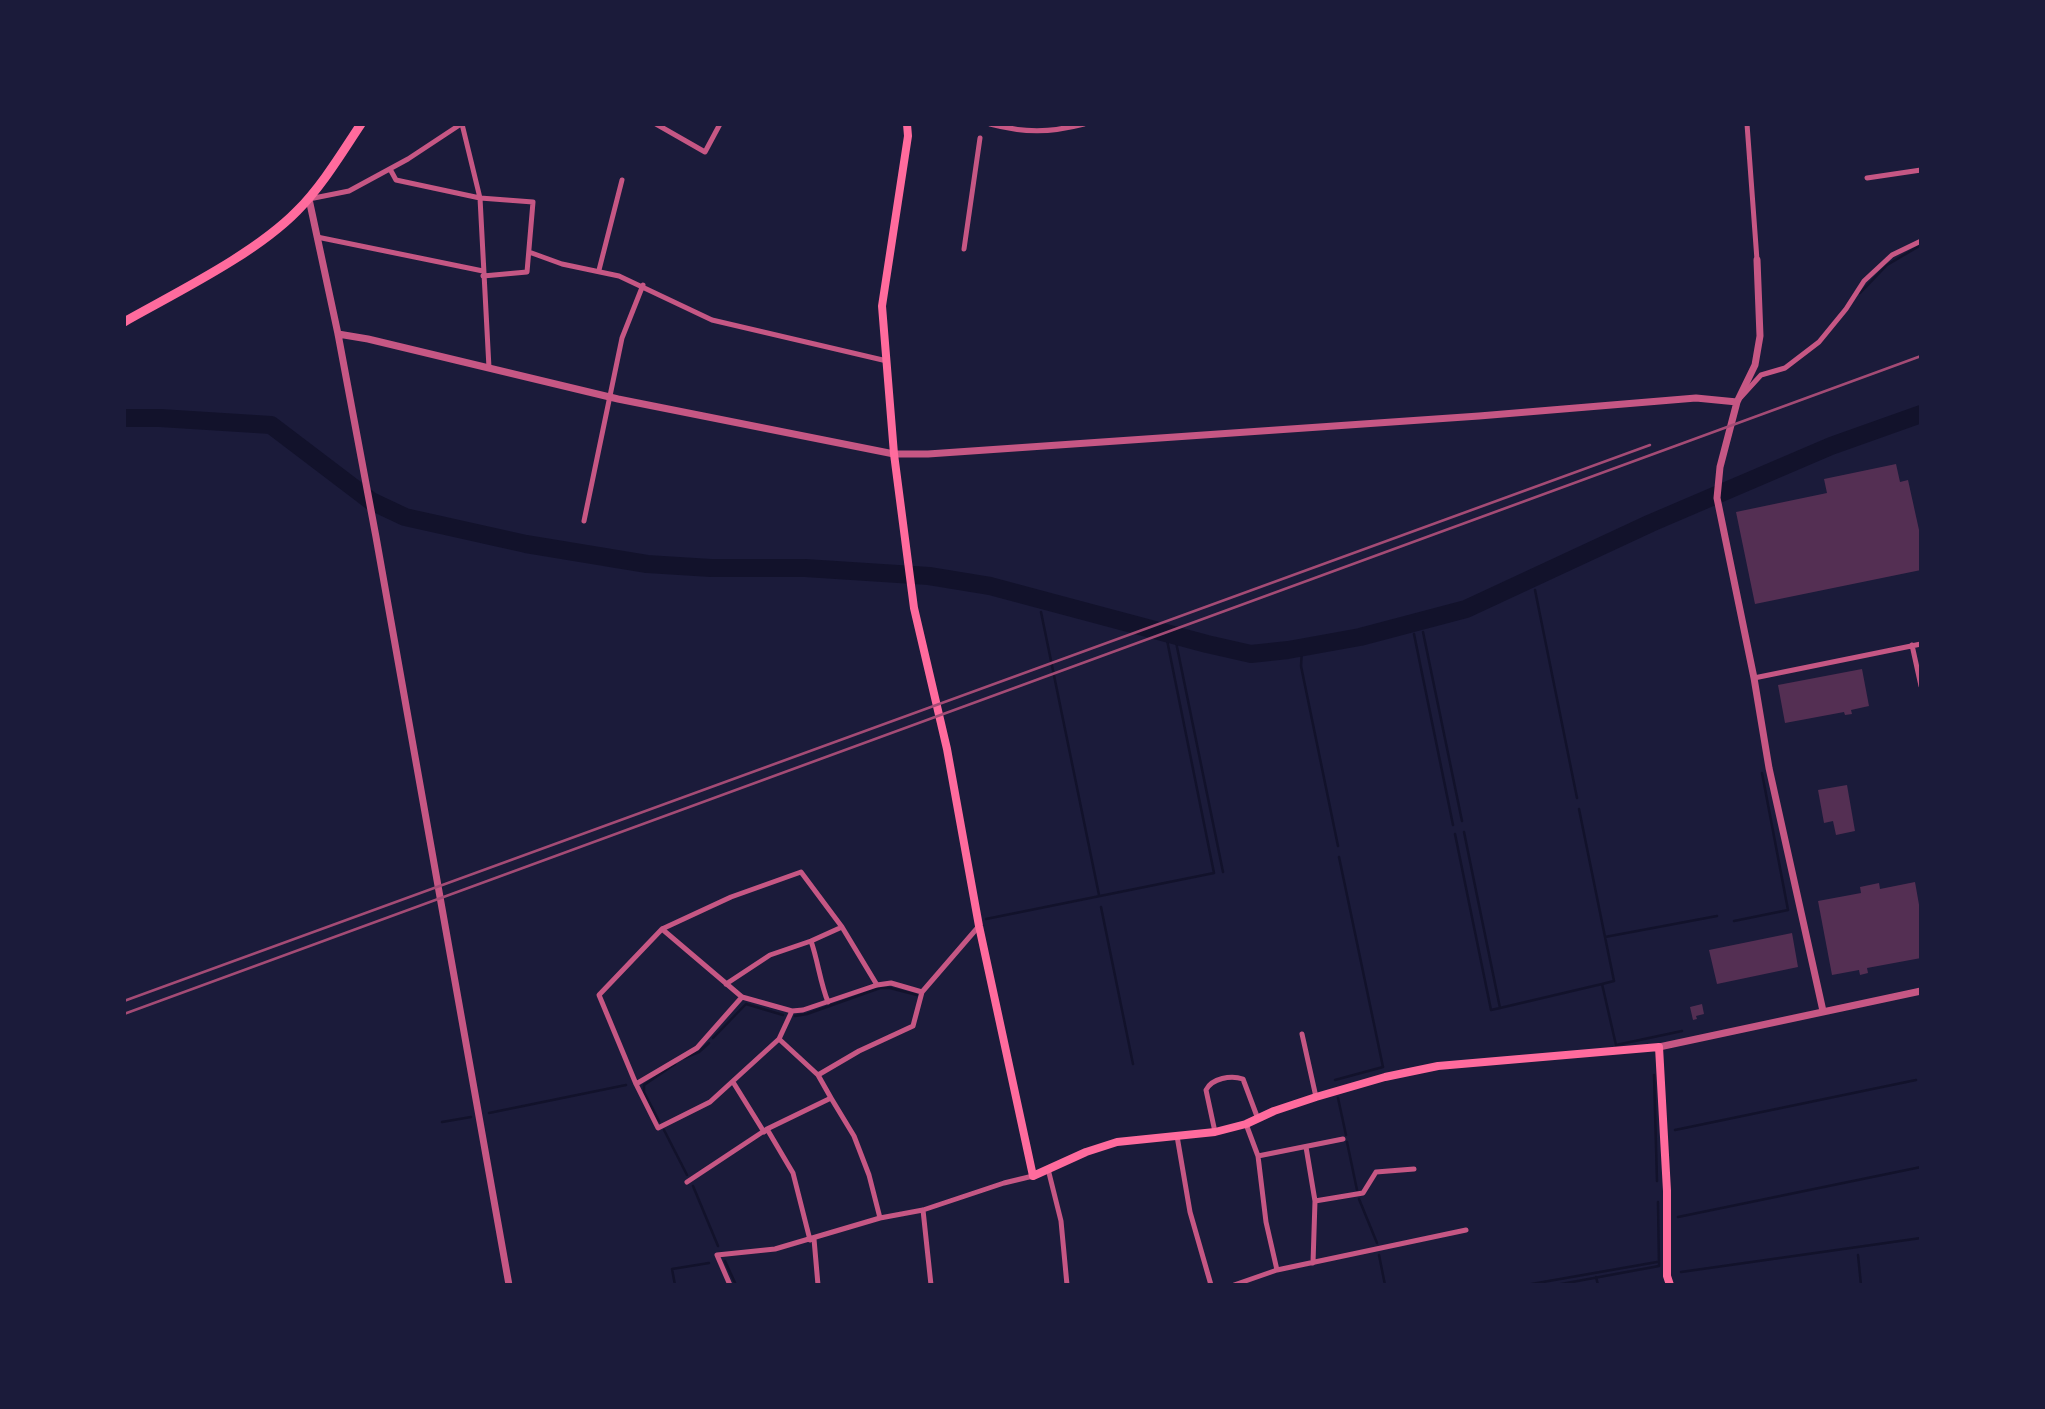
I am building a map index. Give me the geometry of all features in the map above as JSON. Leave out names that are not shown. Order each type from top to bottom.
[{"type":"main road","points":[[124,322],[252,247],[283,224],[309,199],[361,124]]},
{"type":"main road","points":[[907,124],[908,136],[882,306],[894,454],[914,608],[947,749],[979,926],[1033,1176],[1086,1152],[1117,1142],[1215,1132],[1246,1124],[1316,1097],[1385,1077],[1438,1066],[1659,1047],[1667,1191],[1667,1276],[1670,1285]]},
{"type":"street","points":[[489,368],[480,198],[462,124],[349,191],[309,199],[338,334],[509,1285]]},
{"type":"street","points":[[656,124],[705,152],[720,124]]},
{"type":"street","points":[[990,124],[1018,131],[1055,132],[1084,124]]},
{"type":"street","points":[[1747,124],[1760,335],[1755,365],[1737,402],[1720,467],[1717,491],[1769,768],[1822,1010]]},
{"type":"street","points":[[964,249],[980,138]]},
{"type":"street","points":[[317,237],[483,274],[527,272],[533,202],[480,198],[396,180],[390,169]]},
{"type":"street","points":[[1867,178],[1921,170]]},
{"type":"street","points":[[598,270],[622,180]]},
{"type":"street","points":[[1737,402],[1761,375],[1785,368],[1819,342],[1846,309],[1864,281],[1892,256],[1921,241]]},
{"type":"street","points":[[529,252],[562,264],[598,270],[643,285],[712,320],[887,361]]},
{"type":"street","points":[[584,521],[622,338],[643,285]]},
{"type":"street","points":[[338,334],[610,397],[894,454],[928,454],[1479,416],[1696,398],[1737,402]]},
{"type":"street","points":[[1754,678],[1921,644]]},
{"type":"street","points":[[1912,645],[1921,686]]},
{"type":"street","points":[[792,1011],[779,1039],[733,1082],[709,1102],[658,1128],[636,1084],[599,995],[662,929],[731,897],[801,872],[842,927],[877,985]]},
{"type":"street","points":[[818,1075],[859,1051],[913,1026],[922,992],[979,926]]},
{"type":"street","points":[[726,984],[770,955],[842,927]]},
{"type":"street","points":[[662,929],[742,997],[792,1011],[803,1010],[877,985],[891,984],[922,992]]},
{"type":"street","points":[[811,941],[828,1002]]},
{"type":"street","points":[[1659,1047],[1822,1010],[1921,991]]},
{"type":"street","points":[[636,1084],[697,1048],[742,997]]},
{"type":"street","points":[[1302,1034],[1316,1097]]},
{"type":"street","points":[[779,1039],[818,1075],[854,1136],[869,1175],[880,1218]]},
{"type":"street","points":[[1215,1132],[1206,1090],[1216,1081],[1235,1077],[1243,1079],[1258,1119]]},
{"type":"street","points":[[733,1082],[793,1173],[812,1239],[818,1285]]},
{"type":"street","points":[[687,1182],[766,1130],[831,1098]]},
{"type":"street","points":[[1246,1124],[1258,1156],[1266,1222],[1277,1270]]},
{"type":"street","points":[[1177,1136],[1190,1212],[1212,1285]]},
{"type":"street","points":[[1258,1156],[1343,1139]]},
{"type":"street","points":[[1306,1147],[1315,1201],[1313,1263]]},
{"type":"street","points":[[1048,1169],[1061,1221],[1067,1285]]},
{"type":"street","points":[[1315,1201],[1363,1193],[1376,1172],[1413,1169]]},
{"type":"street","points":[[730,1285],[717,1255],[775,1248],[812,1239],[880,1218],[923,1210],[1004,1182],[1033,1176]]},
{"type":"street","points":[[923,1210],[931,1285]]},
{"type":"street","points":[[1234,1285],[1277,1270],[1466,1230]]},
{"type":"building","points":[[1896,464],[1900,482],[1908,480],[1921,539],[1921,570],[1755,604],[1736,512],[1827,493],[1824,479]]},
{"type":"building","points":[[1862,669],[1869,706],[1851,710],[1852,714],[1845,715],[1844,712],[1785,723],[1778,685]]},
{"type":"building","points":[[1847,785],[1855,831],[1836,835],[1833,821],[1824,823],[1818,790]]},
{"type":"building","points":[[1915,882],[1921,916],[1921,958],[1867,968],[1868,973],[1860,975],[1859,970],[1832,975],[1818,901],[1861,893],[1860,887],[1879,883],[1880,889]]},
{"type":"building","points":[[1792,933],[1798,967],[1717,984],[1709,950]]},
{"type":"building","points":[[1702,1004],[1704,1014],[1693,1020],[1690,1007]]},
{"type":"waterway","points":[[1860,293],[1887,265],[1921,245]]},
{"type":"waterway","points":[[124,418],[271,425],[371,501],[405,517],[526,544],[647,564],[711,568],[805,568],[929,576],[990,586],[1251,654],[1360,637],[1466,609],[1651,523],[1831,446],[1921,414]]},
{"type":"waterway","points":[[1535,590],[1577,798]]},
{"type":"waterway","points":[[1041,612],[1099,895]]},
{"type":"waterway","points":[[1423,632],[1462,821]]},
{"type":"waterway","points":[[1414,634],[1453,825]]},
{"type":"waterway","points":[[986,919],[1214,873],[1167,640]]},
{"type":"waterway","points":[[1176,642],[1223,872]]},
{"type":"waterway","points":[[1302,648],[1301,666],[1338,846]]},
{"type":"waterway","points":[[1734,921],[1788,910],[1762,773]]},
{"type":"waterway","points":[[1579,809],[1605,937],[1717,916]]},
{"type":"waterway","points":[[1464,832],[1500,1008],[1602,984]]},
{"type":"waterway","points":[[1455,834],[1491,1010],[1500,1008]]},
{"type":"waterway","points":[[1335,1080],[1383,1067],[1339,857]]},
{"type":"waterway","points":[[1101,907],[1133,1064]]},
{"type":"waterway","points":[[1605,937],[1614,981],[1602,984],[1616,1045],[1682,1031]]},
{"type":"waterway","points":[[795,1016],[880,988],[917,995]]},
{"type":"waterway","points":[[713,1038],[746,1004],[783,1015]]},
{"type":"waterway","points":[[684,1058],[699,1052],[709,1043]]},
{"type":"waterway","points":[[659,1121],[644,1092],[644,1085],[675,1064]]},
{"type":"waterway","points":[[1654,1075],[1657,1181]]},
{"type":"waterway","points":[[1675,1130],[1916,1080]]},
{"type":"waterway","points":[[489,1113],[626,1085]]},
{"type":"waterway","points":[[1338,1098],[1346,1135]]},
{"type":"waterway","points":[[442,1122],[471,1117]]},
{"type":"waterway","points":[[664,1130],[687,1175]]},
{"type":"waterway","points":[[1347,1142],[1357,1190]]},
{"type":"waterway","points":[[1678,1217],[1921,1167]]},
{"type":"waterway","points":[[693,1186],[718,1246]]},
{"type":"waterway","points":[[1359,1199],[1377,1243]]},
{"type":"waterway","points":[[1556,1285],[1659,1266],[1658,1202]]},
{"type":"waterway","points":[[1681,1272],[1921,1238]]},
{"type":"waterway","points":[[1379,1255],[1385,1285]]},
{"type":"waterway","points":[[1858,1255],[1861,1285]]},
{"type":"waterway","points":[[725,1261],[736,1285]]},
{"type":"waterway","points":[[1526,1285],[1657,1262]]},
{"type":"waterway","points":[[675,1285],[672,1269],[709,1263]]},
{"type":"waterway","points":[[1596,1277],[1598,1285]]},
{"type":"railway","points":[[124,1014],[1921,356]]},
{"type":"railway","points":[[124,1001],[1650,445]]}]
